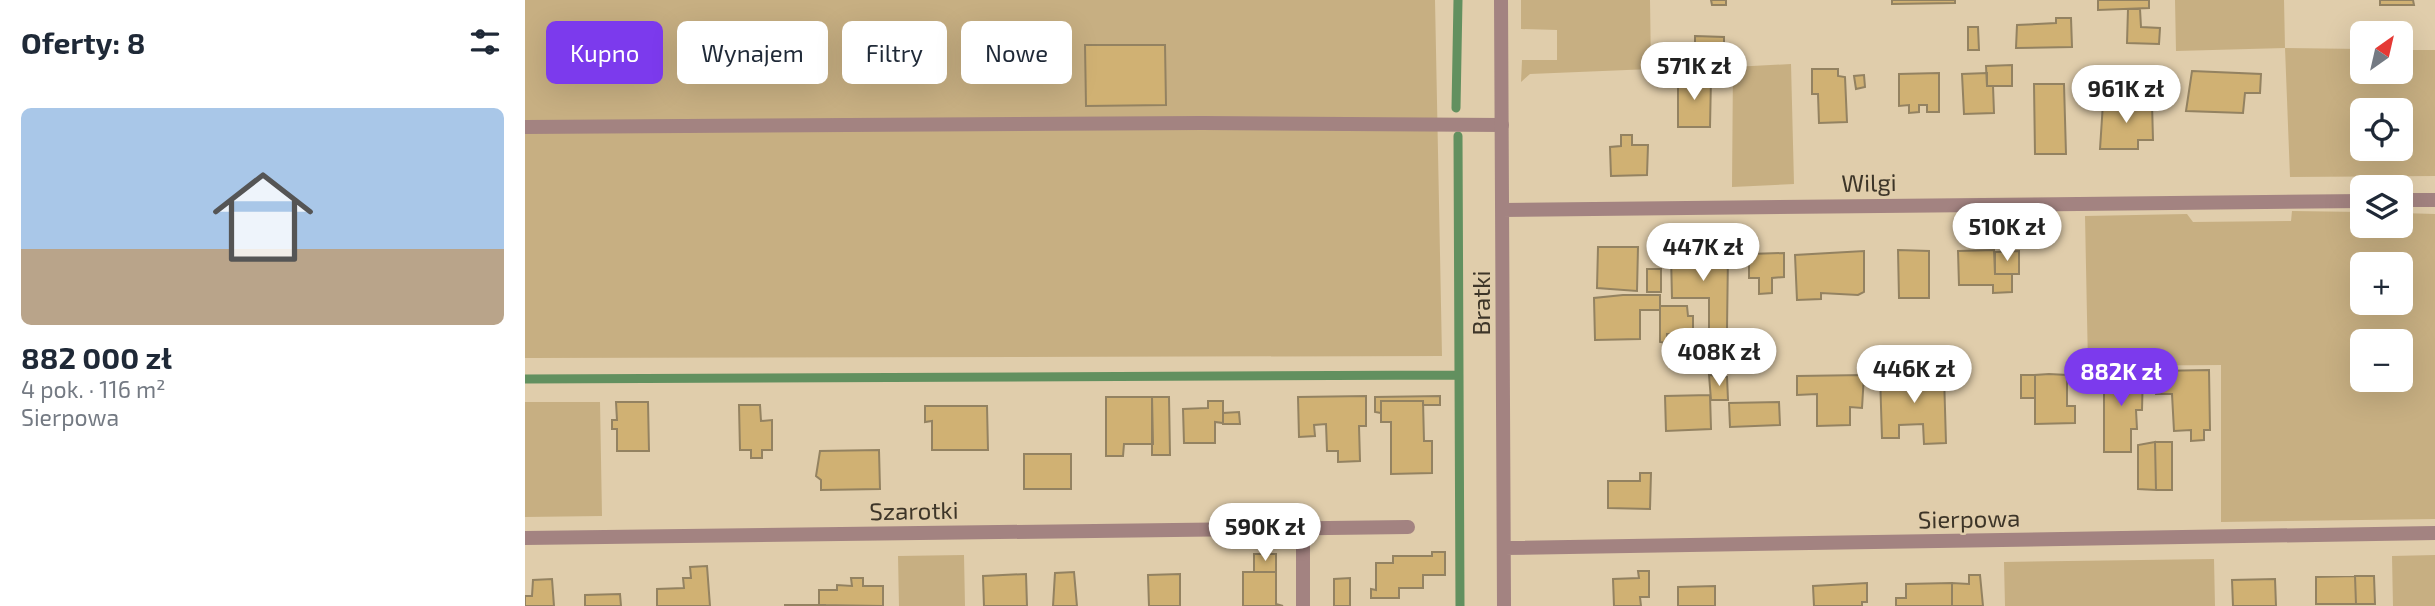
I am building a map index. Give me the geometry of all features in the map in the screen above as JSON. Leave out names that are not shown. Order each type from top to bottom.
[{"type":"street","name":"Bratki","points":[[1501,0],[1504,606]]},
{"type":"street","points":[[525,127],[1188,123],[1502,125]]},
{"type":"street","points":[[2413,200],[2435,200]]},
{"type":"street","name":"Wilgi","points":[[1502,209],[2350,201]]},
{"type":"street","name":"Szarotki","points":[[525,538],[1408,527]]},
{"type":"street","points":[[1303,528],[1304,606]]},
{"type":"street","name":"Sierpowa","points":[[1504,548],[2435,533]]},
{"type":"shaded area","points":[[525,0],[1435,0],[1442,356],[525,358]]},
{"type":"shaded area","points":[[1521,0],[1650,0],[1651,69],[1530,74],[1521,82],[1522,60],[1557,60],[1557,30],[1521,29]]},
{"type":"shaded area","points":[[2175,0],[2284,0],[2285,48],[2176,51]]},
{"type":"shaded area","points":[[2285,48],[2350,49],[2350,84],[2413,84],[2413,50],[2435,50],[2435,176],[2290,177]]},
{"type":"shaded area","points":[[1791,64],[1794,184],[1732,187],[1733,67]]},
{"type":"shaded area","points":[[2292,211],[2350,212],[2350,238],[2413,238],[2413,213],[2435,214],[2435,519],[2221,522],[2221,365],[2088,366],[2085,216],[2187,214],[2193,222],[2291,221]]},
{"type":"shaded area","points":[[525,402],[600,402],[602,516],[525,517]]},
{"type":"shaded area","points":[[964,555],[965,606],[899,606],[898,556]]},
{"type":"shaded area","points":[[2435,555],[2435,606],[2393,606],[2392,556]]},
{"type":"shaded area","points":[[2214,559],[2215,606],[2005,606],[2004,562]]},
{"type":"building","points":[[1711,0],[1726,0],[1726,5],[1712,5]]},
{"type":"building","points":[[1892,0],[1955,0],[1955,3],[1892,4]]},
{"type":"building","points":[[2098,0],[2149,0],[2149,8],[2098,10]]},
{"type":"building","points":[[2380,0],[2413,0],[2414,5],[2380,5]]},
{"type":"building","points":[[2128,9],[2140,9],[2141,27],[2160,28],[2159,44],[2127,43]]},
{"type":"building","points":[[2056,18],[2071,18],[2072,47],[2016,48],[2017,25],[2056,23]]},
{"type":"building","points":[[1968,27],[1978,27],[1979,50],[1968,50]]},
{"type":"building","points":[[1695,36],[1724,37],[1724,53],[1695,53]]},
{"type":"building","points":[[1085,45],[1165,45],[1166,105],[1086,106]]},
{"type":"building","points":[[2012,65],[2012,86],[1987,86],[1986,66]]},
{"type":"building","points":[[1812,69],[1838,69],[1838,76],[1845,77],[1847,122],[1819,123],[1818,94],[1812,94]]},
{"type":"building","points":[[2192,71],[2261,74],[2260,93],[2245,93],[2243,113],[2186,111]]},
{"type":"building","points":[[1939,73],[1939,112],[1927,112],[1927,105],[1919,105],[1919,112],[1909,113],[1909,105],[1899,106],[1899,74]]},
{"type":"building","points":[[1987,73],[1987,86],[1993,86],[1994,113],[1964,114],[1962,74]]},
{"type":"building","points":[[1864,75],[1865,87],[1856,89],[1854,76]]},
{"type":"building","points":[[1678,78],[1711,78],[1710,127],[1678,127]]},
{"type":"building","points":[[2034,84],[2064,84],[2066,154],[2035,154]]},
{"type":"building","points":[[2103,103],[2152,103],[2153,140],[2138,140],[2138,149],[2100,149]]},
{"type":"building","points":[[1621,135],[1632,135],[1632,145],[1648,145],[1647,175],[1611,176],[1610,147],[1621,146]]},
{"type":"building","points":[[1598,247],[1638,247],[1637,291],[1597,288]]},
{"type":"building","points":[[1898,250],[1929,251],[1929,298],[1899,298]]},
{"type":"building","points":[[1994,250],[1995,274],[2012,274],[2012,292],[1993,293],[1993,285],[1959,285],[1958,251]]},
{"type":"building","points":[[1864,251],[1864,292],[1858,295],[1821,293],[1821,299],[1797,300],[1795,255]]},
{"type":"building","points":[[2019,251],[2019,274],[1995,274],[1995,252]]},
{"type":"building","points":[[1784,253],[1784,277],[1772,278],[1772,293],[1759,294],[1759,278],[1749,278],[1749,254]]},
{"type":"building","points":[[1728,254],[1727,329],[1709,329],[1709,298],[1672,298],[1671,255]]},
{"type":"building","points":[[1647,269],[1661,269],[1661,292],[1647,292]]},
{"type":"building","points":[[1660,295],[1660,310],[1640,310],[1640,339],[1595,340],[1594,298]]},
{"type":"building","points":[[1660,306],[1687,306],[1688,316],[1693,316],[1693,334],[1667,334],[1667,343],[1660,342]]},
{"type":"building","points":[[2209,370],[2210,430],[2204,430],[2204,440],[2191,441],[2191,430],[2174,431],[2172,394],[2156,394],[2156,371]]},
{"type":"building","points":[[2104,371],[2143,371],[2142,410],[2136,410],[2137,429],[2131,429],[2131,452],[2104,452]]},
{"type":"building","points":[[1709,375],[1727,377],[1728,400],[1711,400]]},
{"type":"building","points":[[1864,375],[1862,408],[1850,407],[1850,425],[1817,426],[1817,394],[1797,395],[1797,376]]},
{"type":"building","points":[[1880,375],[1944,375],[1946,443],[1924,444],[1923,424],[1899,425],[1899,438],[1882,438]]},
{"type":"building","points":[[2021,375],[2035,375],[2035,398],[2021,398]]},
{"type":"building","points":[[2035,375],[2067,375],[2067,406],[2075,406],[2075,423],[2035,424]]},
{"type":"building","points":[[1710,395],[1711,429],[1666,431],[1665,396]]},
{"type":"building","points":[[1366,396],[1366,426],[1359,426],[1360,461],[1338,462],[1338,451],[1327,451],[1326,424],[1314,425],[1315,436],[1299,437],[1298,397]]},
{"type":"building","points":[[1440,396],[1440,405],[1423,405],[1423,401],[1381,401],[1381,413],[1375,412],[1375,397]]},
{"type":"building","points":[[1106,397],[1152,397],[1153,444],[1124,444],[1123,456],[1106,456]]},
{"type":"building","points":[[1152,397],[1169,397],[1170,455],[1152,455]]},
{"type":"building","points":[[1208,401],[1223,401],[1223,423],[1215,422],[1215,443],[1184,443],[1183,409],[1208,408]]},
{"type":"building","points":[[1381,401],[1423,401],[1424,441],[1432,441],[1432,473],[1391,474],[1391,422],[1381,422]]},
{"type":"building","points":[[616,402],[648,402],[649,451],[617,451],[617,429],[612,429],[612,420],[617,420]]},
{"type":"building","points":[[1779,402],[1780,425],[1730,427],[1729,403]]},
{"type":"building","points":[[739,405],[760,405],[761,421],[772,420],[772,450],[762,450],[762,458],[751,458],[751,450],[740,450]]},
{"type":"building","points":[[925,406],[987,406],[988,450],[932,450],[932,421],[925,422]]},
{"type":"building","points":[[1239,412],[1240,424],[1223,424],[1223,413]]},
{"type":"building","points":[[2155,442],[2172,442],[2172,490],[2156,490]]},
{"type":"building","points":[[2155,442],[2156,490],[2138,489],[2138,445]]},
{"type":"building","points":[[879,450],[880,489],[821,490],[821,480],[816,476],[820,451]]},
{"type":"building","points":[[1024,454],[1071,454],[1071,489],[1024,489]]},
{"type":"building","points":[[1640,473],[1651,473],[1650,509],[1608,508],[1608,481],[1640,481]]},
{"type":"building","points":[[1432,552],[1445,552],[1445,575],[1423,575],[1423,588],[1399,588],[1399,598],[1371,598],[1371,589],[1376,590],[1376,563],[1393,563],[1393,556],[1432,556]]},
{"type":"building","points":[[1254,554],[1276,554],[1276,572],[1254,572]]},
{"type":"building","points":[[707,566],[710,606],[657,606],[657,589],[684,588],[683,578],[691,578],[690,567]]},
{"type":"building","points":[[1638,571],[1649,571],[1649,597],[1640,597],[1641,606],[1614,606],[1613,579],[1639,578]]},
{"type":"building","points":[[1074,572],[1077,606],[1053,606],[1055,573]]},
{"type":"building","points":[[1243,572],[1276,572],[1276,604],[1283,606],[1243,606]]},
{"type":"building","points":[[1026,574],[1027,606],[984,606],[983,576]]},
{"type":"building","points":[[1180,574],[1180,606],[1149,606],[1148,575]]},
{"type":"building","points":[[1969,575],[1980,575],[1983,606],[1952,606],[1952,583],[1969,584]]},
{"type":"building","points":[[2355,576],[2356,604],[2316,604],[2316,577]]},
{"type":"building","points":[[2355,576],[2374,576],[2375,604],[2356,604]]},
{"type":"building","points":[[851,578],[863,578],[863,586],[883,586],[883,606],[819,605],[819,590],[837,590],[837,585],[852,586]]},
{"type":"building","points":[[1350,578],[1350,606],[1334,606],[1334,579]]},
{"type":"building","points":[[552,579],[554,606],[525,606],[525,596],[532,596],[533,580]]},
{"type":"building","points":[[2275,579],[2276,606],[2233,606],[2232,580]]},
{"type":"building","points":[[1867,583],[1867,602],[1862,602],[1862,606],[1814,606],[1813,586]]},
{"type":"building","points":[[1952,583],[1952,606],[1896,606],[1896,598],[1906,598],[1906,584]]},
{"type":"building","points":[[1715,586],[1715,606],[1678,606],[1678,587]]},
{"type":"building","points":[[620,594],[621,606],[585,606],[585,595]]},
{"type":"building","points":[[825,605],[825,606],[785,606]]},
{"type":"waterway","points":[[1456,108],[1458,0]]},
{"type":"waterway","points":[[525,379],[1459,375],[1458,136]]},
{"type":"waterway","points":[[1459,375],[1460,606]]}]
